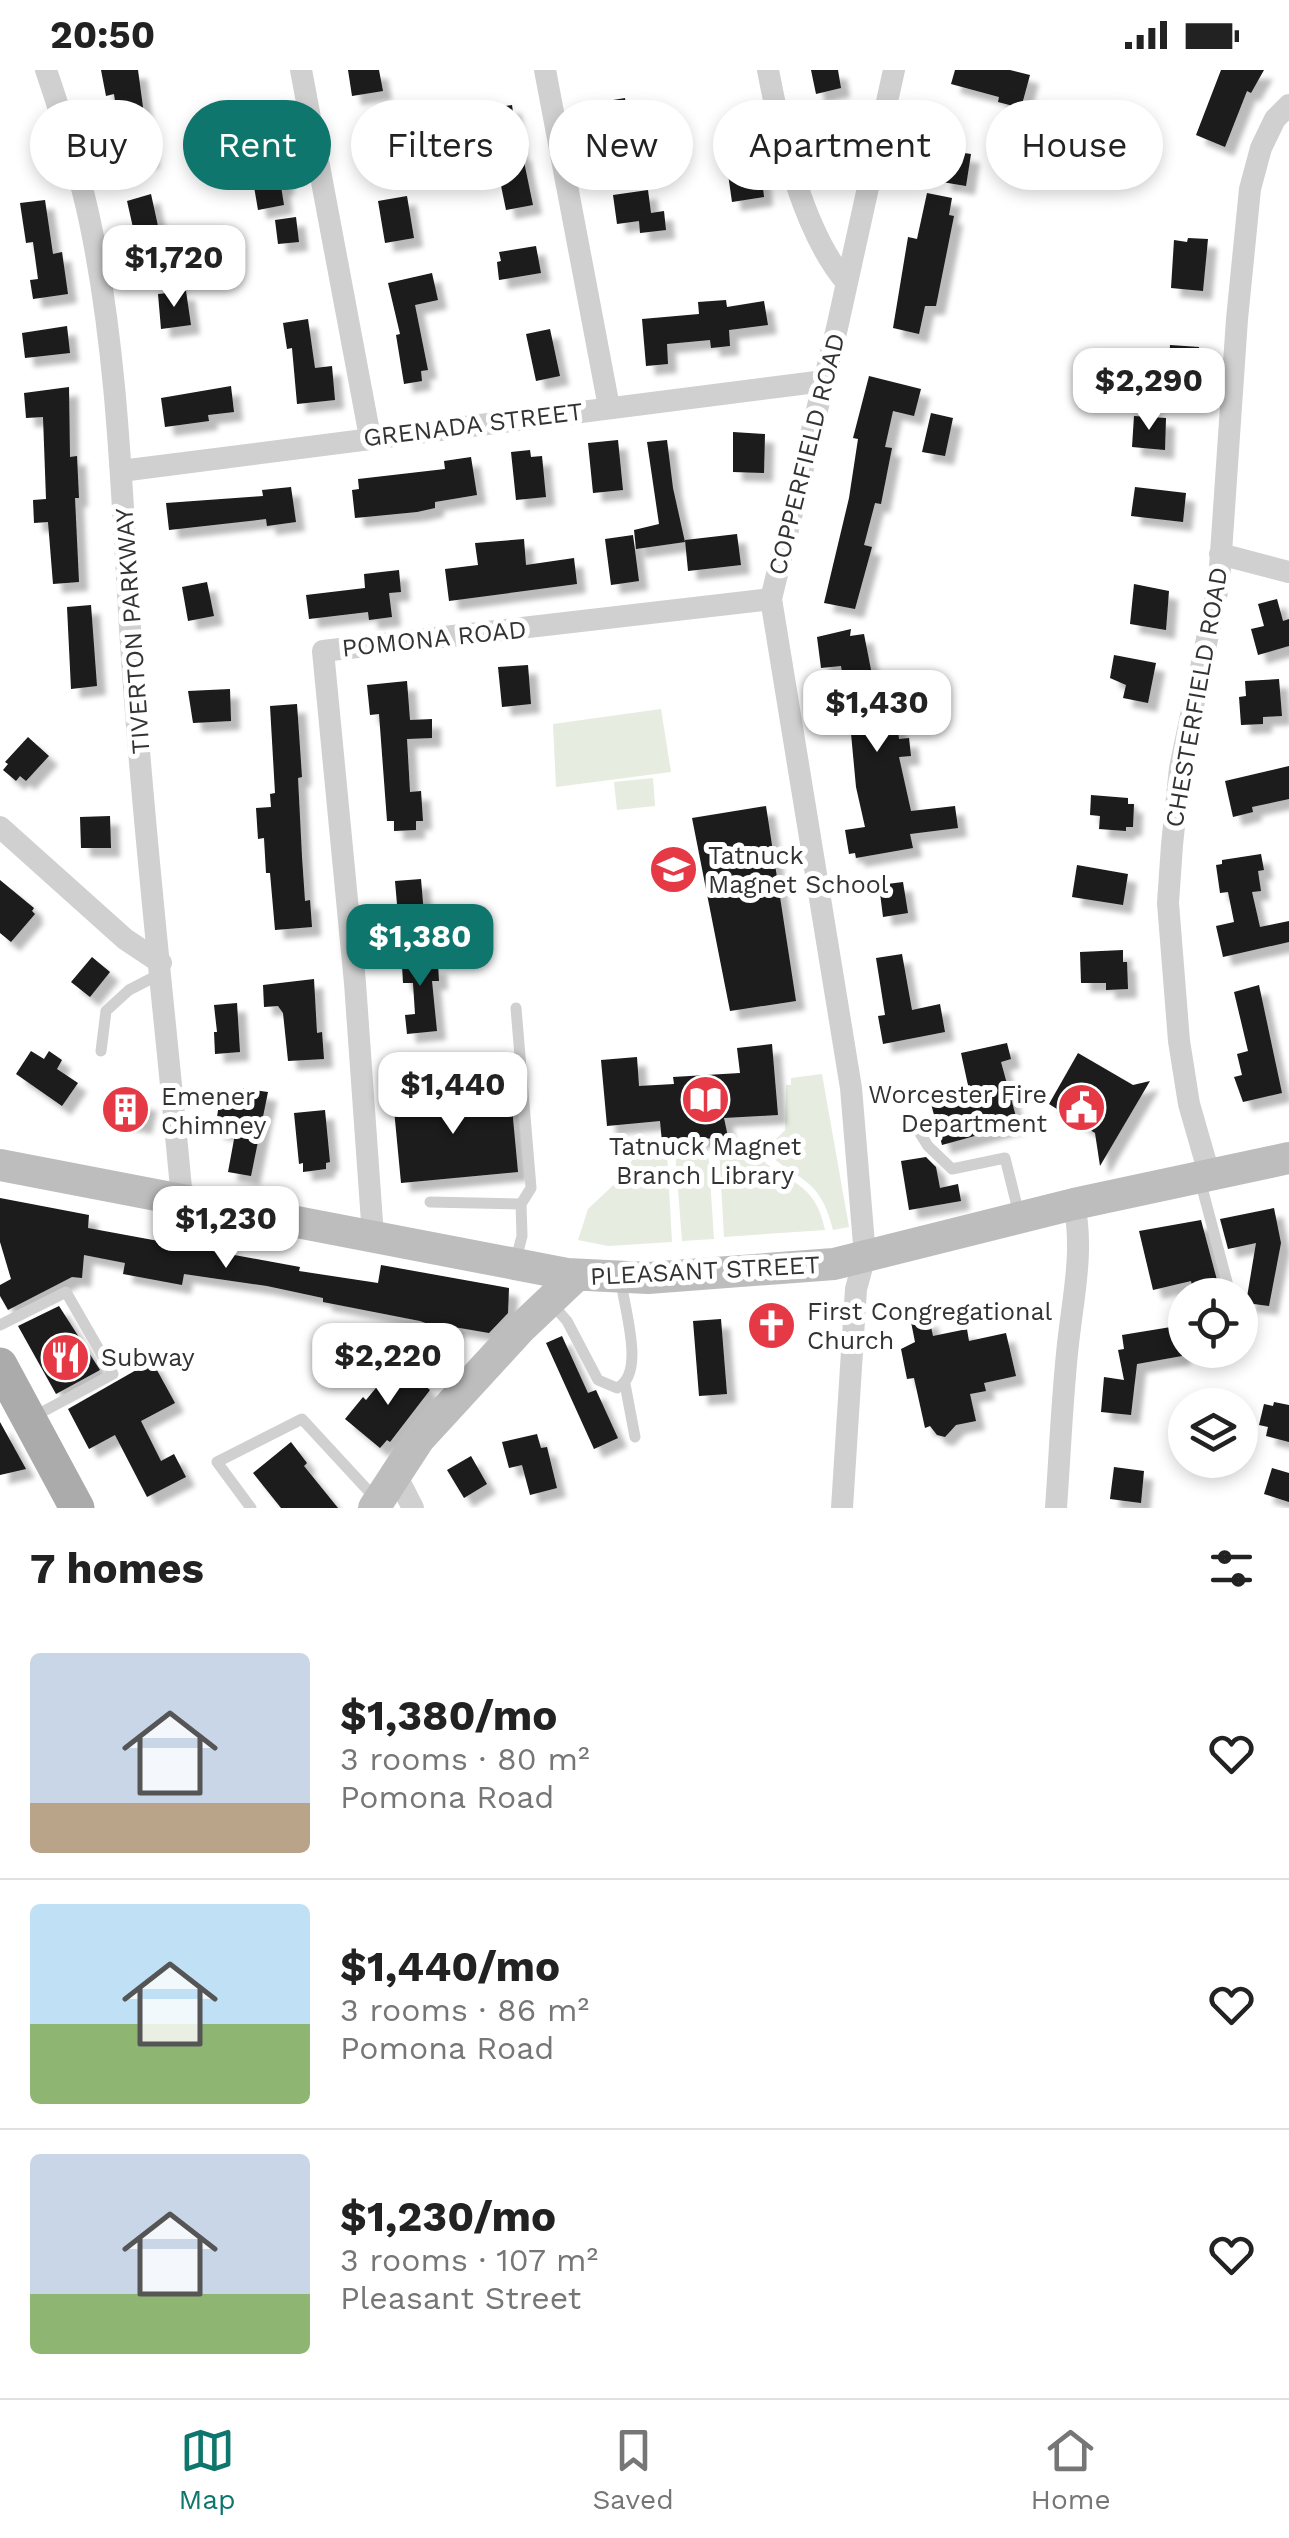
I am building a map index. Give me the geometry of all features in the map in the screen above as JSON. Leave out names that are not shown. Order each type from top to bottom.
[{"type":"main road","name":"PLEASANT STREET","points":[[0,1165],[578,1276],[622,1278],[818,1265],[1289,1158]]},
{"type":"main road","points":[[383,1495],[419,1439],[578,1276]]},
{"type":"main road","points":[[0,1365],[77,1508]]},
{"type":"street","name":"TIVERTON PARKWAY","points":[[46,70],[70,142],[90,222],[108,329],[122,471],[133,675],[182,1199]]},
{"type":"street","points":[[301,70],[370,437]]},
{"type":"street","points":[[545,70],[610,407]]},
{"type":"street","points":[[768,70],[810,222],[828,262],[847,283]]},
{"type":"street","name":"COPPERFIELD ROAD","points":[[842,1508],[856,1290],[865,1256],[851,1088],[771,599],[894,70]]},
{"type":"street","name":"CHESTERFIELD ROAD","points":[[1205,1178],[1178,1041],[1168,903],[1180,768],[1219,582],[1236,319],[1250,189],[1261,148],[1275,119],[1289,105]]},
{"type":"street","name":"GRENADA STREET","points":[[122,471],[824,380]]},
{"type":"street","points":[[1220,554],[1289,572]]},
{"type":"street","name":"POMONA ROAD","points":[[372,1236],[356,984],[324,651],[771,599]]},
{"type":"street","points":[[0,828],[161,968]]},
{"type":"street","points":[[1056,1508],[1078,1270],[1080,1231],[1074,1204]]},
{"type":"street","points":[[383,1495],[413,1508]]},
{"type":"lane","points":[[101,1051],[106,1011],[161,968]]},
{"type":"lane","points":[[515,1263],[522,1236],[521,1204],[532,1188],[516,1008]]},
{"type":"lane","points":[[913,1122],[928,1146],[952,1170],[1005,1158],[1020,1218]]},
{"type":"lane","points":[[1205,1178],[1226,1278]]},
{"type":"lane","points":[[430,1202],[521,1204]]},
{"type":"lane","points":[[622,1278],[633,1366],[624,1384],[636,1437]]},
{"type":"lane","points":[[0,1325],[66,1292],[113,1374],[30,1419]]},
{"type":"lane","points":[[550,1302],[567,1321],[598,1380],[609,1387],[624,1384]]},
{"type":"lane","points":[[252,1508],[216,1462],[302,1419],[383,1495]]},
{"type":"shaded area","points":[[661,709],[671,772],[556,787],[553,724]]},
{"type":"shaded area","points":[[653,778],[655,806],[617,810],[614,782]]},
{"type":"shaded area","points":[[822,1074],[849,1227],[833,1230],[813,1188],[761,1146],[773,1142],[785,1130],[786,1085],[791,1085],[791,1078]]},
{"type":"shaded area","points":[[751,1146],[761,1159],[812,1198],[825,1230],[724,1237],[719,1148]]},
{"type":"shaded area","points":[[708,1149],[714,1239],[682,1241],[675,1151]]},
{"type":"shaded area","points":[[667,1153],[672,1242],[608,1246],[578,1240],[588,1209],[623,1176],[635,1155]]},
{"type":"building","points":[[101,70],[138,70],[142,100],[106,96]]},
{"type":"building","points":[[348,70],[379,70],[383,91],[352,96]]},
{"type":"building","points":[[811,70],[838,70],[841,88],[816,94]]},
{"type":"building","points":[[955,70],[1010,70],[1030,75],[1023,100],[998,100],[999,97],[951,84]]},
{"type":"building","points":[[1221,70],[1264,70],[1251,93],[1247,91],[1225,147],[1196,135]]},
{"type":"building","points":[[966,153],[971,154],[966,186]]},
{"type":"building","points":[[529,186],[533,205],[506,210],[502,190],[529,190]]},
{"type":"building","points":[[255,190],[282,190],[284,205],[258,210]]},
{"type":"building","points":[[648,190],[651,213],[664,211],[666,230],[640,233],[639,221],[617,224],[613,195]]},
{"type":"building","points":[[730,190],[763,190],[764,197],[732,202]]},
{"type":"building","points":[[927,193],[952,198],[949,215],[954,216],[936,306],[925,306],[919,334],[893,328],[908,237],[917,239]]},
{"type":"building","points":[[151,194],[158,226],[134,232],[127,201]]},
{"type":"building","points":[[407,196],[414,238],[385,243],[378,201]]},
{"type":"building","points":[[45,200],[53,254],[62,252],[68,294],[33,299],[30,280],[38,279],[33,242],[26,243],[20,203]]},
{"type":"building","points":[[296,217],[299,242],[278,244],[275,220]]},
{"type":"building","points":[[1188,238],[1208,239],[1203,291],[1171,288],[1174,240],[1187,242]]},
{"type":"building","points":[[536,246],[541,273],[499,280],[499,252]]},
{"type":"building","points":[[432,273],[438,300],[415,305],[428,370],[421,371],[422,381],[404,384],[396,335],[400,334],[388,283]]},
{"type":"building","points":[[186,291],[191,325],[161,329],[158,294]]},
{"type":"building","points":[[726,300],[727,307],[764,301],[768,325],[729,330],[730,346],[711,348],[710,340],[667,344],[668,364],[646,366],[642,319],[699,314],[698,302]]},
{"type":"building","points":[[308,319],[315,368],[332,366],[335,400],[297,404],[292,348],[287,349],[283,323]]},
{"type":"building","points":[[67,326],[70,353],[25,358],[22,333]]},
{"type":"building","points":[[550,329],[560,376],[536,381],[526,334]]},
{"type":"building","points":[[1170,345],[1199,347],[1196,380],[1168,378]]},
{"type":"building","points":[[869,376],[921,389],[914,416],[893,411],[885,447],[892,448],[881,504],[875,503],[864,545],[872,547],[855,609],[824,603],[849,498],[858,439],[853,438]]},
{"type":"building","points":[[231,386],[234,412],[208,415],[209,421],[165,427],[161,398]]},
{"type":"building","points":[[69,387],[70,457],[77,456],[79,582],[53,584],[48,522],[34,523],[33,500],[46,499],[43,417],[26,418],[24,393]]},
{"type":"building","points":[[931,413],[953,418],[945,456],[922,452]]},
{"type":"building","points":[[1134,416],[1166,418],[1165,450],[1132,447]]},
{"type":"building","points":[[733,432],[765,434],[764,473],[733,472]]},
{"type":"building","points":[[618,440],[623,490],[593,493],[588,443]]},
{"type":"building","points":[[667,440],[685,542],[636,549],[634,530],[659,524],[647,442]]},
{"type":"building","points":[[530,450],[531,457],[542,456],[546,497],[516,500],[511,452]]},
{"type":"building","points":[[471,457],[477,495],[435,502],[435,508],[417,512],[355,518],[352,490],[359,489],[358,479],[445,469],[444,461]]},
{"type":"building","points":[[291,487],[296,522],[267,526],[266,519],[169,530],[166,503],[263,496],[262,490]]},
{"type":"building","points":[[1135,487],[1186,493],[1183,522],[1131,516]]},
{"type":"building","points":[[737,534],[741,565],[688,571],[685,540]]},
{"type":"building","points":[[633,535],[639,581],[611,585],[605,539]]},
{"type":"building","points":[[524,539],[526,565],[574,558],[577,584],[449,601],[445,569],[478,565],[475,543]]},
{"type":"building","points":[[399,570],[401,592],[389,593],[392,617],[369,620],[368,612],[309,619],[306,595],[365,588],[364,574]]},
{"type":"building","points":[[207,582],[214,616],[188,621],[182,587]]},
{"type":"building","points":[[1134,584],[1169,591],[1166,630],[1130,624]]},
{"type":"building","points":[[1277,599],[1283,621],[1289,619],[1289,646],[1258,655],[1251,629],[1264,626],[1258,604]]},
{"type":"building","points":[[91,605],[97,686],[71,689],[67,607]]},
{"type":"building","points":[[851,629],[850,636],[864,634],[873,680],[891,677],[899,739],[909,738],[911,756],[899,757],[911,811],[955,806],[958,828],[910,834],[913,848],[856,858],[855,853],[849,854],[845,830],[865,827],[856,787],[841,666],[821,668],[817,637]]},
{"type":"building","points":[[1114,655],[1156,663],[1148,703],[1123,698],[1126,685],[1110,678]]},
{"type":"building","points":[[528,665],[531,704],[502,707],[498,667]]},
{"type":"building","points":[[1279,679],[1282,716],[1263,717],[1263,724],[1241,725],[1239,697],[1246,696],[1245,681]]},
{"type":"building","points":[[407,681],[410,720],[432,719],[432,738],[407,739],[410,792],[421,791],[423,821],[416,821],[416,830],[394,831],[394,821],[387,821],[379,714],[370,715],[367,685]]},
{"type":"building","points":[[230,689],[231,721],[193,723],[188,691]]},
{"type":"building","points":[[297,704],[302,857],[305,901],[310,900],[312,927],[275,930],[270,873],[266,873],[264,838],[258,839],[256,808],[271,807],[270,794],[275,793],[270,706]]},
{"type":"building","points":[[28,737],[49,756],[26,781],[20,776],[16,781],[3,770],[8,764],[5,762]]},
{"type":"building","points":[[1289,766],[1289,799],[1252,807],[1253,812],[1233,817],[1225,781]]},
{"type":"building","points":[[1091,795],[1128,798],[1128,804],[1134,804],[1133,827],[1126,827],[1126,831],[1099,829],[1100,816],[1090,815]]},
{"type":"building","points":[[766,806],[796,1001],[730,1011],[692,818]]},
{"type":"building","points":[[110,816],[111,848],[81,848],[80,817]]},
{"type":"building","points":[[1261,854],[1261,891],[1252,892],[1260,927],[1289,921],[1289,942],[1223,957],[1216,926],[1234,922],[1228,892],[1220,893],[1216,865],[1222,864],[1222,860]]},
{"type":"building","points":[[1077,865],[1128,874],[1123,905],[1072,897]]},
{"type":"building","points":[[421,879],[424,914],[398,916],[395,881]]},
{"type":"building","points":[[0,880],[34,908],[35,914],[11,942],[0,933]]},
{"type":"building","points":[[903,882],[908,913],[883,917],[879,885]]},
{"type":"building","points":[[425,946],[427,965],[438,965],[439,981],[432,981],[437,1031],[407,1034],[405,1015],[415,1014],[413,983],[403,983],[401,948]]},
{"type":"building","points":[[1123,950],[1128,989],[1106,990],[1106,983],[1081,983],[1080,952]]},
{"type":"building","points":[[902,954],[912,1010],[940,1004],[945,1032],[883,1044],[878,1016],[885,1015],[876,958]]},
{"type":"building","points":[[92,957],[110,972],[90,997],[71,982]]},
{"type":"building","points":[[314,979],[317,1033],[322,1032],[324,1059],[288,1061],[283,1013],[278,1006],[264,1007],[263,985]]},
{"type":"building","points":[[1259,985],[1282,1093],[1243,1102],[1234,1077],[1242,1075],[1237,1054],[1248,1051],[1234,992]]},
{"type":"building","points":[[237,1003],[240,1052],[215,1054],[214,1005]]},
{"type":"building","points":[[1007,1043],[1011,1059],[1001,1062],[1018,1124],[942,1145],[930,1100],[969,1090],[961,1053]]},
{"type":"building","points":[[772,1044],[778,1115],[724,1118],[728,1137],[662,1142],[660,1121],[607,1126],[601,1060],[637,1057],[639,1086],[674,1084],[673,1077],[740,1073],[737,1048]]},
{"type":"building","points":[[31,1051],[44,1059],[49,1051],[62,1060],[57,1069],[78,1083],[62,1106],[16,1074]]},
{"type":"building","points":[[1078,1053],[1133,1085],[1150,1081],[1100,1166],[1095,1133],[1049,1104]]},
{"type":"building","points":[[407,1076],[410,1106],[511,1097],[518,1172],[401,1183],[391,1078]]},
{"type":"building","points":[[240,1088],[268,1092],[251,1176],[228,1172],[235,1134],[215,1130],[219,1104],[237,1107]]},
{"type":"building","name":"Emener Chimney","points":[[110,1094],[148,1102],[143,1125],[105,1118]]},
{"type":"building","points":[[325,1110],[330,1162],[326,1169],[303,1172],[294,1113]]},
{"type":"building","points":[[926,1157],[936,1167],[940,1188],[958,1184],[961,1201],[909,1210],[901,1161]]},
{"type":"building","points":[[0,1198],[89,1215],[88,1228],[300,1267],[299,1271],[378,1283],[381,1265],[509,1288],[508,1313],[489,1333],[454,1327],[453,1333],[420,1321],[323,1302],[323,1298],[267,1286],[184,1274],[182,1285],[123,1274],[125,1263],[84,1255],[82,1278],[72,1277],[8,1310],[0,1296],[0,1285],[11,1279],[0,1242]]},
{"type":"building","points":[[1274,1208],[1281,1243],[1269,1306],[1258,1305],[1258,1278],[1250,1278],[1256,1243],[1228,1249],[1220,1219]]},
{"type":"building","points":[[1201,1220],[1216,1278],[1168,1278],[1168,1286],[1153,1290],[1139,1231]]},
{"type":"building","name":"Subway","points":[[59,1306],[100,1370],[56,1394],[18,1326]]},
{"type":"building","points":[[929,1318],[933,1336],[967,1329],[969,1341],[1006,1333],[1016,1376],[984,1383],[986,1391],[970,1394],[976,1421],[956,1425],[945,1437],[937,1435],[930,1426],[925,1428],[914,1378],[907,1379],[901,1349],[915,1342],[911,1322]]},
{"type":"building","points":[[721,1319],[727,1394],[699,1396],[693,1321]]},
{"type":"building","points":[[1168,1327],[1168,1358],[1137,1364],[1131,1415],[1101,1412],[1104,1377],[1124,1380],[1118,1350],[1124,1349],[1122,1335]]},
{"type":"building","points":[[562,1336],[588,1393],[596,1390],[618,1438],[594,1449],[546,1343]]},
{"type":"building","points":[[152,1361],[175,1403],[141,1421],[161,1461],[174,1454],[186,1477],[147,1497],[115,1435],[89,1449],[68,1409]]},
{"type":"building","points":[[390,1371],[401,1380],[408,1372],[430,1390],[390,1442],[387,1440],[380,1448],[345,1419]]},
{"type":"building","points":[[1274,1402],[1289,1405],[1289,1442],[1266,1436],[1268,1427],[1259,1425],[1264,1404],[1273,1406]]},
{"type":"building","points":[[0,1422],[26,1469],[0,1475]]},
{"type":"building","points":[[537,1434],[541,1448],[547,1447],[557,1488],[530,1495],[522,1465],[509,1468],[502,1442]]},
{"type":"building","points":[[291,1442],[307,1463],[304,1466],[338,1508],[281,1508],[253,1473]]},
{"type":"building","points":[[471,1456],[487,1484],[464,1498],[447,1470]]},
{"type":"building","points":[[1114,1467],[1144,1471],[1141,1503],[1110,1499]]},
{"type":"building","points":[[1272,1468],[1289,1473],[1289,1502],[1264,1494]]},
{"type":"place","name":"Tatnuck Magnet School","points":[[673,869]]},
{"type":"place","name":"Tatnuck Magnet Branch Library","points":[[705,1100]]},
{"type":"place","name":"Worcester Fire Department","points":[[1082,1108]]},
{"type":"place","name":"Emener Chimney","points":[[126,1110]]},
{"type":"place","name":"First Congregational Church","points":[[772,1325]]},
{"type":"place","name":"Subway","points":[[66,1357]]}]
